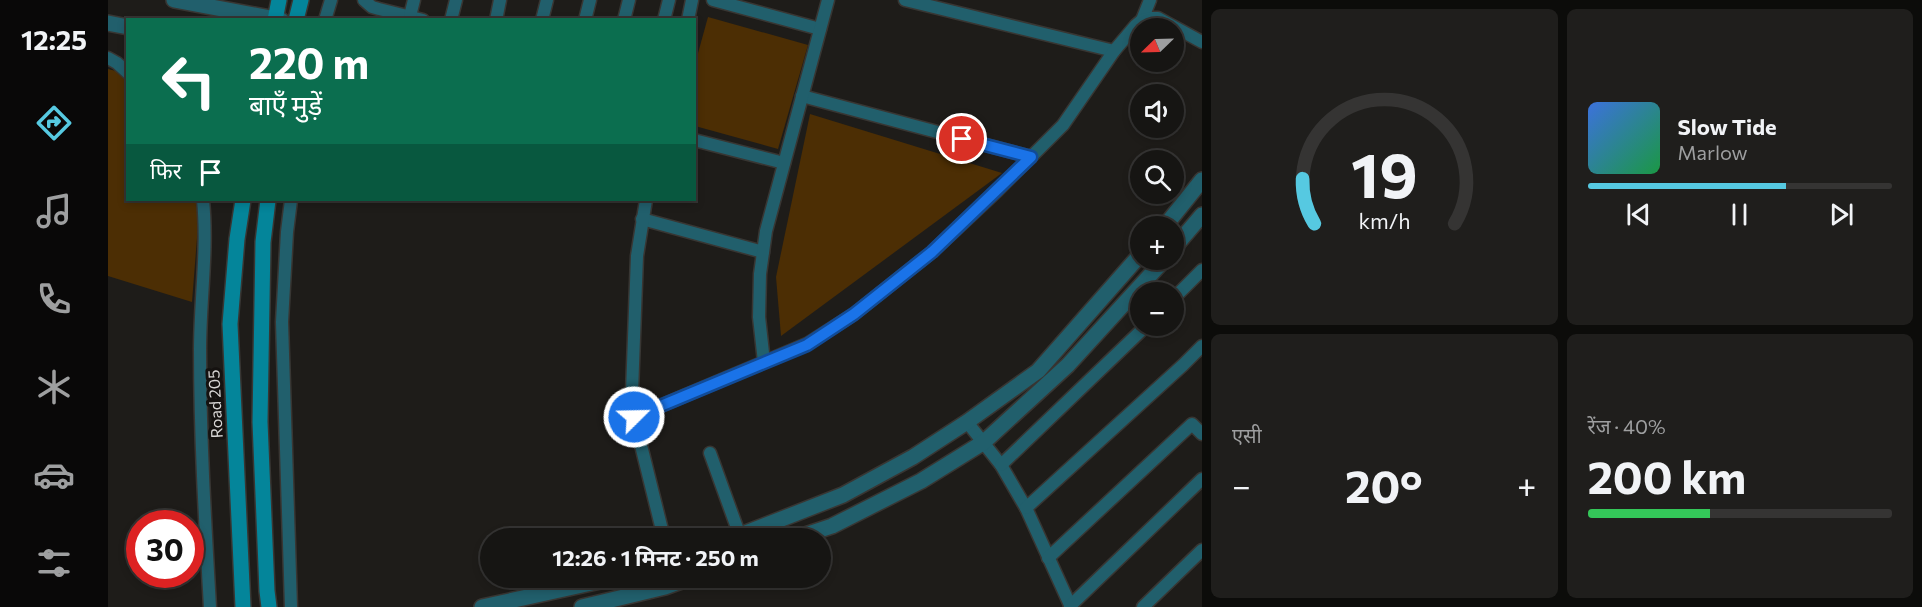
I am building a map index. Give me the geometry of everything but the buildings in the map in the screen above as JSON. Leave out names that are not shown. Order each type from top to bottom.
[{"type":"main road","points":[[277,18],[279,0]]},
{"type":"main road","points":[[296,18],[301,0]]},
{"type":"main road","name":"Road 205","points":[[243,201],[237,239],[230,324],[243,607]]},
{"type":"main road","points":[[268,201],[263,242],[260,422],[269,607]]},
{"type":"street","points":[[174,0],[272,18]]},
{"type":"street","points":[[326,18],[331,0]]},
{"type":"street","points":[[365,0],[372,7],[416,18]]},
{"type":"street","points":[[410,16],[414,0]]},
{"type":"street","points":[[452,18],[456,0]]},
{"type":"street","points":[[496,18],[500,0]]},
{"type":"street","points":[[542,18],[547,0]]},
{"type":"street","points":[[586,18],[590,0]]},
{"type":"street","points":[[624,18],[629,0]]},
{"type":"street","points":[[664,18],[669,0]]},
{"type":"street","points":[[688,18],[692,0]]},
{"type":"street","points":[[713,0],[819,30]]},
{"type":"street","points":[[764,362],[759,317],[760,274],[766,231],[828,0]]},
{"type":"street","points":[[905,0],[1114,51]]},
{"type":"street","points":[[1143,18],[1150,0]]},
{"type":"street","points":[[108,23],[126,27]]},
{"type":"street","points":[[1184,32],[1202,42]]},
{"type":"street","points":[[634,417],[807,345],[854,314],[932,252],[1063,125],[1114,51],[1130,33]]},
{"type":"street","points":[[108,58],[126,71]]},
{"type":"street","points":[[802,96],[1031,157]]},
{"type":"street","points":[[696,141],[784,163]]},
{"type":"street","points":[[1173,216],[1202,180]]},
{"type":"street","points":[[203,201],[206,228],[200,349],[202,464],[210,607]]},
{"type":"street","points":[[291,201],[282,322],[291,607]]},
{"type":"street","points":[[646,201],[637,256],[632,392],[634,417],[662,528]]},
{"type":"street","points":[[1184,236],[1202,215]]},
{"type":"street","points":[[642,219],[763,252]]},
{"type":"street","points":[[760,528],[843,495],[913,457],[967,422],[1038,371],[1130,266]]},
{"type":"street","points":[[826,528],[921,481],[984,442],[1068,365],[1155,270]]},
{"type":"street","points":[[1184,288],[1202,270]]},
{"type":"street","points":[[1001,465],[1136,336]]},
{"type":"street","points":[[1026,508],[1202,346]]},
{"type":"street","points":[[1048,558],[1202,414]]},
{"type":"street","points":[[967,422],[1001,465],[1026,508],[1070,606],[1199,487]]},
{"type":"street","points":[[1192,424],[1202,434]]},
{"type":"street","points":[[710,453],[734,528]]},
{"type":"street","points":[[1143,607],[1202,550]]},
{"type":"street","points":[[482,607],[568,588]]},
{"type":"street","points":[[582,607],[661,588]]},
{"type":"shaded area","points":[[708,17],[808,45],[778,149],[696,126],[696,60]]},
{"type":"shaded area","points":[[108,69],[120,72],[126,82],[126,201],[200,201],[192,302],[108,276]]},
{"type":"shaded area","points":[[810,114],[1002,173],[781,336],[776,277]]},
{"type":"route","points":[[634,417],[807,345],[854,314],[932,252],[1031,157],[962,139]]}]
